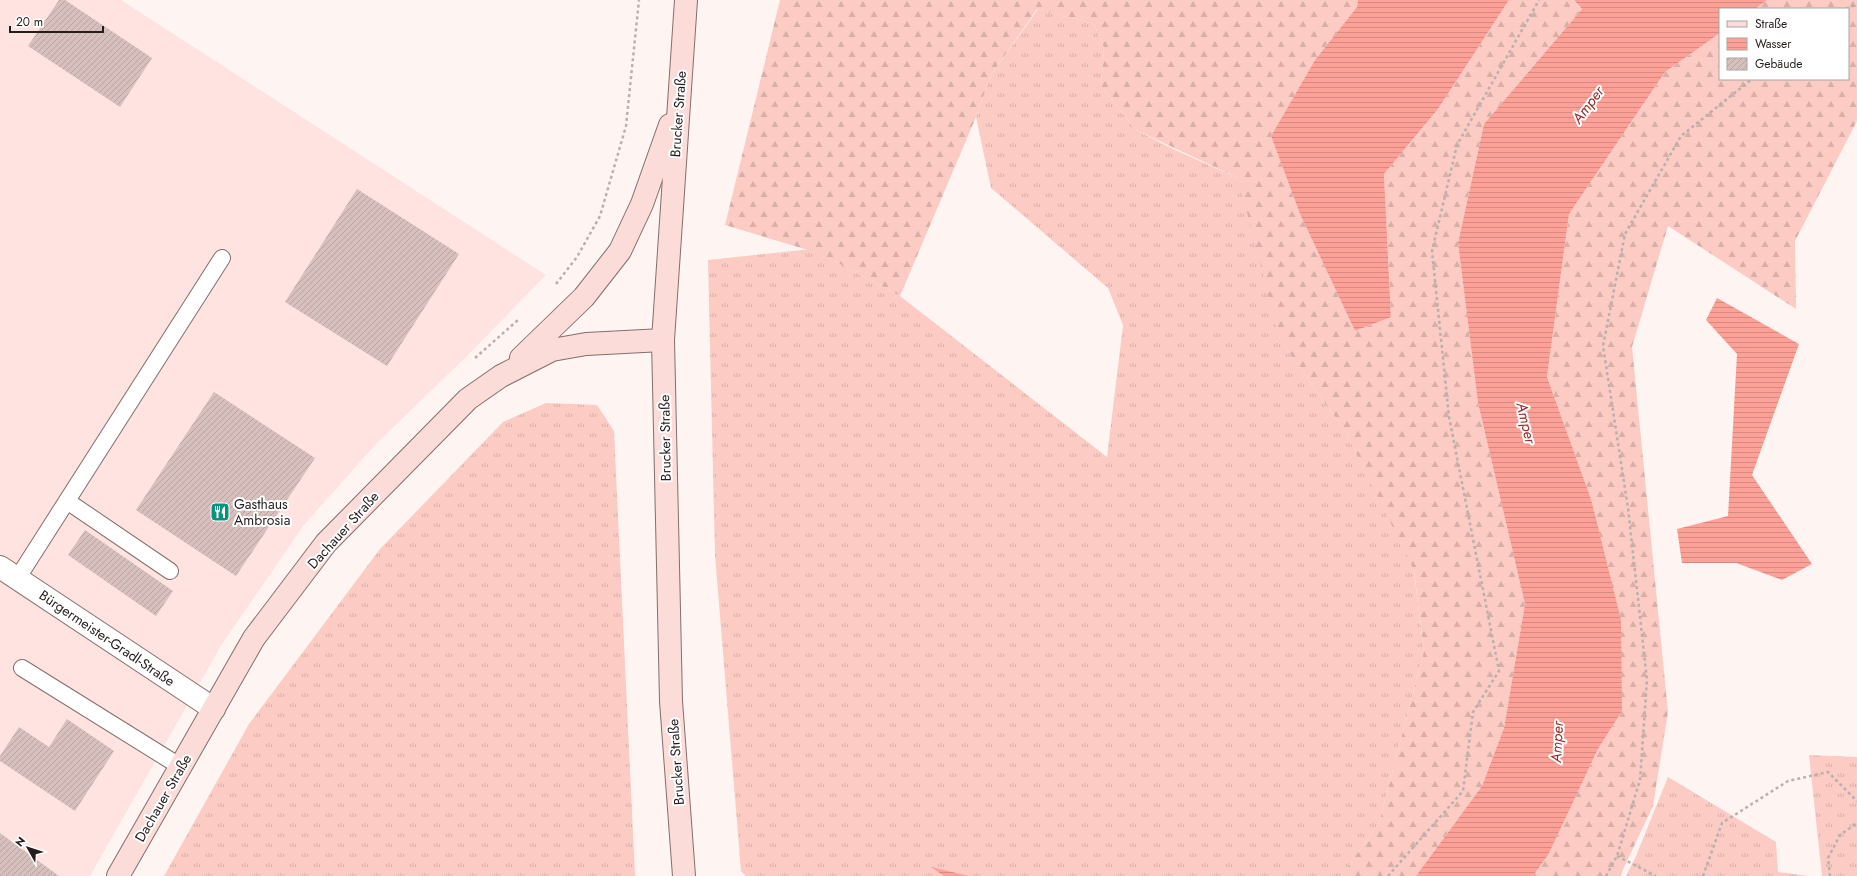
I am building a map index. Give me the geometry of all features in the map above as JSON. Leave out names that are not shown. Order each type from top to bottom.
[{"type":"main road","name":"Brucker Straße","points":[[684,876],[671,701],[663,340],[686,0]]},
{"type":"main road","points":[[501,376],[584,297],[620,251],[642,204],[665,139],[680,87]]},
{"type":"main road","name":"Dachauer Straße","points":[[118,876],[254,638],[326,543],[468,399],[501,376],[552,350],[586,344],[663,340]]},
{"type":"street","name":"Bürgermeister-Gradl-Straße","points":[[8,573],[214,709]]},
{"type":"lane","points":[[8,573],[67,501],[222,258]]},
{"type":"lane","points":[[67,501],[170,571]]},
{"type":"lane","points":[[22,668],[181,767]]},
{"type":"path","points":[[554,286],[577,257],[600,216],[626,126],[639,0]]},
{"type":"path","points":[[1388,876],[1463,791],[1473,712],[1499,671],[1449,418],[1432,251],[1457,145],[1539,2]]},
{"type":"path","points":[[1606,876],[1617,856],[1640,780],[1647,680],[1628,508],[1604,346],[1625,234],[1681,136],[1751,80]]},
{"type":"path","points":[[475,359],[520,318]]},
{"type":"path","points":[[1703,876],[1722,823],[1788,781],[1828,772],[1857,801]]},
{"type":"path","points":[[1830,876],[1828,858],[1840,835],[1857,823]]},
{"type":"path","points":[[1617,856],[1656,876]]},
{"type":"shaded area","points":[[0,0],[121,0],[546,275],[468,355],[376,444],[304,525],[222,644],[90,876],[0,876]]},
{"type":"green space","points":[[780,0],[1358,0],[1357,7],[1315,60],[1271,136],[1300,214],[1355,331],[1391,317],[1384,174],[1438,109],[1509,0],[1574,0],[1582,9],[1484,124],[1458,243],[1478,403],[1525,604],[1504,728],[1482,786],[1416,876],[1341,876],[1379,823],[1424,651],[1414,570],[1345,431],[1280,340],[1238,178],[1136,130],[1101,86],[1104,48],[1094,24],[1037,9],[991,75],[976,117],[900,296],[821,254],[725,225]]},
{"type":"green space","points":[[1767,0],[1857,0],[1857,121],[1795,241],[1796,309],[1668,226],[1632,347],[1668,712],[1653,806],[1620,876],[1533,876],[1546,858],[1598,749],[1622,711],[1591,499],[1547,377],[1569,214],[1665,72],[1719,34],[1719,80],[1849,80],[1849,8],[1756,8]]},
{"type":"green space","points":[[1038,9],[1094,24],[1104,48],[1101,86],[1136,130],[1175,150],[1238,178],[1258,240],[1280,340],[1345,431],[1413,564],[1424,651],[1379,823],[1341,876],[746,876],[741,871],[715,555],[708,260],[812,249],[900,296],[1107,457],[1123,325],[1108,288],[991,188],[976,117],[991,75]]},
{"type":"green space","points":[[546,403],[597,405],[614,431],[635,876],[164,876],[249,724],[380,549],[503,422]]},
{"type":"green space","points":[[1809,755],[1857,757],[1857,876],[1822,876]]},
{"type":"green space","points":[[1668,777],[1776,842],[1778,872],[1809,876],[1626,876],[1636,856]]},
{"type":"water","points":[[1358,0],[1509,0],[1438,109],[1384,174],[1391,317],[1355,331],[1300,214],[1271,136],[1315,60],[1357,7]]},
{"type":"water","name":"Amper","points":[[1574,0],[1767,0],[1756,8],[1719,8],[1719,34],[1665,72],[1569,214],[1547,377],[1591,499],[1621,620],[1622,711],[1598,749],[1548,855],[1533,876],[1416,876],[1482,786],[1504,728],[1525,604],[1478,403],[1458,243],[1484,124],[1582,9]]},
{"type":"water","points":[[1717,298],[1799,344],[1752,475],[1812,564],[1782,580],[1736,563],[1682,563],[1677,529],[1728,516],[1737,354],[1706,320]]},
{"type":"water","points":[[931,867],[969,876],[944,876]]},
{"type":"building","points":[[59,0],[65,0],[152,58],[120,107],[28,46]]},
{"type":"building","points":[[357,189],[459,254],[387,366],[285,302]]},
{"type":"building","points":[[214,392],[315,458],[236,576],[136,510]]},
{"type":"building","points":[[85,530],[173,591],[156,616],[68,555]]},
{"type":"building","points":[[67,719],[114,751],[75,811],[0,761],[0,756],[19,727],[49,747]]},
{"type":"building","points":[[0,833],[59,876],[0,876]]},
{"type":"place","name":"Gasthaus Ambrosia","points":[[220,512]]}]
